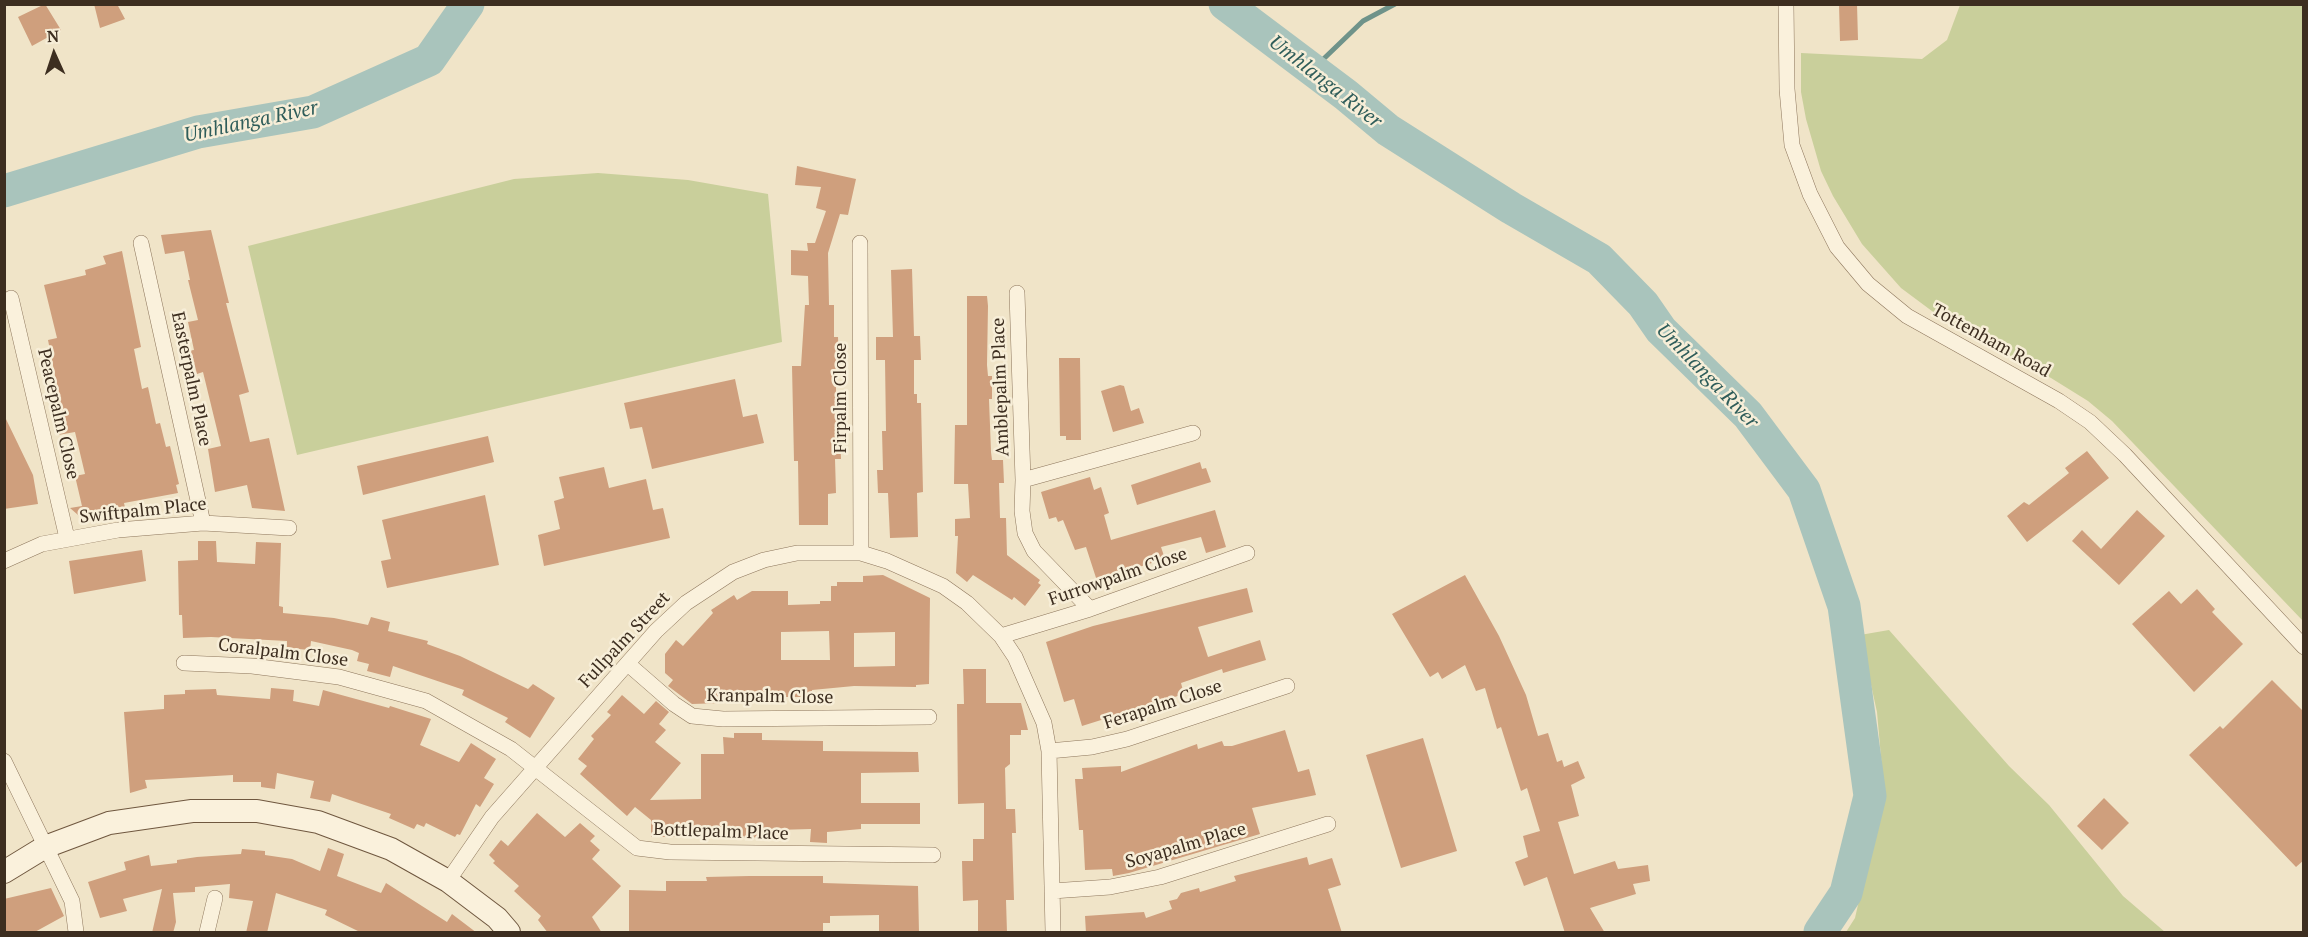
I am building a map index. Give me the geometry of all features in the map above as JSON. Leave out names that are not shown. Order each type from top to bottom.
[{"type":"street","name":"Tottenham Road","points":[[1786,4],[1787,89],[1792,145],[1810,194],[1837,247],[1868,285],[1907,316],[2059,401],[2090,422],[2125,456],[2304,647]]},
{"type":"street","name":"Easterpalm Place","points":[[141,243],[203,523]]},
{"type":"street","name":"Firpalm Close","points":[[860,243],[861,554]]},
{"type":"street","name":"Amblepalm Place","points":[[1017,293],[1022,511],[1025,533],[1034,551],[1090,609]]},
{"type":"street","name":"Peacepalm Close","points":[[11,298],[67,538]]},
{"type":"street","name":"Amblepalm Place","points":[[1023,480],[1193,433]]},
{"type":"street","name":"Swiftpalm Place","points":[[4,561],[22,552],[67,538],[203,523],[289,528]]},
{"type":"street","name":"Fullpalm Street","points":[[448,881],[492,817],[628,664],[686,603],[733,572],[764,560],[797,553],[861,554],[888,561],[943,585],[967,603],[1001,636],[1035,697],[1044,723],[1049,751],[1053,933]]},
{"type":"street","name":"Furrowpalm Close","points":[[1001,636],[1090,609],[1247,553]]},
{"type":"street","name":"Coralpalm Close","points":[[184,663],[252,666],[339,678],[426,701],[511,749],[536,768]]},
{"type":"street","name":"Kranpalm Close","points":[[628,664],[692,716],[723,719],[929,717]]},
{"type":"street","name":"Ferapalm Close","points":[[1049,751],[1092,747],[1127,739],[1287,686]]},
{"type":"street","points":[[4,761],[72,901],[76,933]]},
{"type":"street","name":"Bottlepalm Place","points":[[536,768],[637,848],[670,852],[933,855]]},
{"type":"street","points":[[4,872],[45,847],[109,823],[150,815],[192,811],[257,811],[318,822],[391,849],[448,881],[497,918],[509,933]]},
{"type":"street","name":"Soyapalm Place","points":[[1052,891],[1110,887],[1160,877],[1328,824]]},
{"type":"street","points":[[207,933],[215,898]]},
{"type":"green space","points":[[1960,5],[2303,5],[2303,621],[2112,421],[2088,401],[2051,378],[1948,323],[1901,288],[1862,244],[1833,196],[1821,171],[1806,119],[1801,92],[1801,53],[1922,59],[1947,40]]},
{"type":"green space","points":[[598,173],[688,180],[768,194],[782,342],[297,455],[248,246],[514,179]]},
{"type":"green space","points":[[1889,630],[2009,766],[2049,805],[2123,896],[2165,932],[1846,932],[1855,918],[1884,791],[1877,712],[1860,635]]},
{"type":"building","points":[[45,4],[61,30],[32,46],[18,17]]},
{"type":"building","points":[[94,4],[117,4],[125,19],[100,28]]},
{"type":"building","points":[[1839,4],[1857,4],[1858,40],[1840,41]]},
{"type":"building","points":[[797,166],[856,179],[848,215],[840,214],[828,253],[829,305],[834,305],[834,337],[838,337],[836,435],[840,435],[841,459],[835,459],[836,493],[828,494],[828,525],[799,525],[798,461],[794,461],[792,366],[801,366],[805,305],[809,305],[808,276],[791,275],[791,250],[808,251],[807,243],[815,243],[826,211],[816,208],[821,187],[795,185]]},
{"type":"building","points":[[211,230],[229,303],[226,303],[249,392],[239,395],[250,442],[269,438],[285,511],[252,508],[247,485],[215,492],[208,449],[221,446],[203,372],[197,374],[195,366],[190,365],[187,351],[194,350],[188,322],[198,320],[188,280],[190,280],[184,251],[165,254],[161,235]]},
{"type":"building","points":[[122,251],[141,347],[134,349],[142,389],[148,387],[156,424],[160,423],[166,447],[170,446],[179,484],[176,485],[178,493],[124,503],[126,512],[85,521],[70,508],[82,506],[75,476],[85,474],[75,432],[58,435],[52,408],[61,406],[48,340],[57,338],[44,285],[86,275],[85,270],[106,264],[103,256]]},
{"type":"building","points":[[912,269],[914,336],[920,336],[921,360],[914,360],[914,394],[917,394],[917,403],[921,403],[923,492],[917,493],[918,537],[890,538],[888,493],[878,493],[877,470],[883,470],[882,431],[886,431],[885,360],[876,360],[876,337],[893,337],[891,270]]},
{"type":"building","points":[[967,296],[987,296],[987,365],[988,376],[992,376],[992,399],[989,399],[991,452],[992,460],[1003,460],[1004,483],[999,483],[1000,518],[1006,518],[1007,555],[1040,580],[1038,583],[1041,585],[1025,606],[1014,597],[1012,600],[973,575],[967,582],[956,573],[958,536],[955,536],[955,519],[970,518],[968,484],[954,484],[955,425],[967,425]]},
{"type":"building","points":[[1059,358],[1080,358],[1081,440],[1066,440],[1066,436],[1060,436]]},
{"type":"building","points":[[735,379],[743,417],[757,414],[764,443],[652,469],[642,427],[630,429],[624,403]]},
{"type":"building","points":[[1120,385],[1124,386],[1131,411],[1139,408],[1144,423],[1113,432],[1101,391]]},
{"type":"building","points":[[4,415],[33,475],[38,504],[4,509]]},
{"type":"building","points":[[488,436],[494,462],[363,495],[357,466]]},
{"type":"building","points":[[2087,451],[2109,478],[2027,542],[2007,516],[2024,502],[2029,505],[2069,473],[2065,468]]},
{"type":"building","points":[[1200,462],[1202,469],[1206,468],[1211,482],[1137,505],[1131,485]]},
{"type":"building","points":[[604,467],[609,488],[646,479],[653,510],[663,508],[670,538],[544,566],[538,535],[560,529],[554,501],[564,498],[559,477]]},
{"type":"building","points":[[1090,477],[1094,490],[1101,487],[1109,513],[1104,515],[1111,540],[1215,510],[1226,547],[1206,553],[1201,537],[1161,547],[1165,559],[1132,569],[1133,573],[1121,577],[1122,579],[1099,587],[1086,547],[1075,550],[1063,520],[1058,522],[1056,517],[1049,519],[1041,492]]},
{"type":"building","points":[[485,495],[499,565],[387,588],[381,561],[391,559],[382,520]]},
{"type":"building","points":[[2137,510],[2165,536],[2119,585],[2072,541],[2082,530],[2101,549]]},
{"type":"building","points":[[198,541],[216,541],[217,562],[255,564],[256,542],[281,543],[279,606],[283,607],[283,613],[334,618],[368,625],[371,617],[390,622],[388,631],[428,641],[427,644],[460,656],[528,689],[533,684],[555,698],[530,738],[505,722],[508,718],[462,695],[464,690],[393,666],[390,677],[367,671],[369,664],[357,661],[359,653],[352,650],[311,641],[310,650],[287,648],[287,641],[211,637],[183,638],[182,615],[179,615],[178,561],[198,560]]},
{"type":"building","points":[[142,550],[146,581],[74,594],[69,561]]},
{"type":"building","points":[[883,575],[930,598],[929,684],[916,685],[916,687],[854,686],[812,690],[812,697],[754,697],[723,700],[723,703],[692,704],[668,686],[673,680],[665,673],[665,654],[676,640],[683,646],[713,613],[711,610],[734,595],[737,600],[752,591],[788,591],[788,605],[820,604],[820,601],[831,601],[831,586],[837,586],[837,582],[863,582],[863,576]],"holes":[[[829,631],[830,660],[781,660],[781,632]],[[895,632],[895,666],[854,667],[854,633]]]},
{"type":"building","points":[[1465,575],[1499,636],[1526,695],[1538,736],[1548,733],[1557,762],[1562,760],[1564,767],[1578,761],[1585,778],[1571,785],[1579,816],[1558,822],[1574,874],[1615,861],[1618,869],[1648,865],[1650,881],[1633,884],[1636,894],[1590,908],[1605,933],[1565,933],[1547,877],[1524,886],[1515,862],[1528,857],[1523,836],[1540,831],[1527,788],[1521,791],[1501,727],[1497,729],[1485,688],[1476,691],[1465,665],[1442,679],[1438,672],[1430,677],[1392,614]]},
{"type":"building","points":[[1247,588],[1253,612],[1198,627],[1208,657],[1260,640],[1266,660],[1223,673],[1222,669],[1181,683],[1184,694],[1082,726],[1074,699],[1064,702],[1046,642],[1093,626]]},
{"type":"building","points":[[2197,589],[2215,609],[2212,612],[2243,644],[2194,692],[2132,624],[2169,591],[2181,604]]},
{"type":"building","points":[[963,669],[986,669],[986,703],[1021,703],[1028,730],[1021,730],[1021,735],[1010,735],[1010,764],[1005,768],[1006,809],[1015,809],[1016,833],[1012,833],[1014,900],[1006,900],[1007,933],[978,933],[978,900],[963,901],[962,861],[973,861],[973,839],[984,839],[984,803],[958,804],[957,704],[964,704]]},
{"type":"building","points":[[2272,680],[2304,712],[2304,860],[2296,867],[2189,755],[2220,726],[2223,729]]},
{"type":"building","points":[[271,688],[294,690],[293,701],[319,706],[323,690],[389,708],[390,706],[431,719],[420,745],[459,762],[471,743],[496,759],[484,778],[494,784],[480,807],[476,804],[460,835],[457,834],[455,837],[426,823],[424,827],[417,824],[414,829],[389,818],[391,814],[332,794],[330,802],[310,798],[314,781],[277,773],[275,789],[261,787],[261,782],[233,782],[233,775],[145,780],[147,788],[130,793],[124,712],[164,709],[164,695],[185,694],[185,690],[216,689],[217,695],[270,699]]},
{"type":"building","points":[[622,695],[644,714],[656,701],[669,712],[659,724],[666,730],[655,742],[681,763],[650,800],[701,799],[701,754],[724,754],[723,737],[734,738],[734,733],[762,733],[762,740],[823,741],[823,751],[918,752],[919,772],[861,773],[861,803],[920,803],[920,824],[861,824],[861,829],[827,832],[827,843],[810,842],[811,829],[775,830],[774,837],[733,838],[733,830],[684,830],[684,837],[651,837],[651,820],[635,807],[627,816],[580,774],[587,766],[578,759],[594,739],[591,736],[611,715],[607,712]]},
{"type":"building","points":[[1285,730],[1298,772],[1309,769],[1316,795],[1252,808],[1260,834],[1129,873],[1113,876],[1112,869],[1085,870],[1083,830],[1079,830],[1075,779],[1083,779],[1082,768],[1121,766],[1121,772],[1197,744],[1198,749],[1222,741],[1224,746],[1232,746]]},
{"type":"building","points":[[1423,738],[1457,851],[1401,868],[1366,755]]},
{"type":"building","points":[[2104,798],[2129,823],[2102,850],[2077,826]]},
{"type":"building","points":[[537,813],[565,837],[580,823],[595,836],[590,841],[600,850],[592,859],[621,886],[592,917],[602,933],[548,933],[538,920],[541,916],[514,891],[519,886],[493,863],[495,861],[489,855],[501,840],[508,846]]},
{"type":"building","points":[[328,848],[344,854],[337,876],[381,893],[386,883],[447,922],[452,914],[477,933],[362,933],[325,915],[327,910],[276,893],[267,933],[246,933],[253,901],[229,898],[230,884],[195,887],[195,892],[173,893],[176,922],[173,933],[152,933],[162,889],[123,899],[127,911],[100,918],[88,882],[126,870],[124,862],[149,855],[151,866],[177,863],[177,860],[197,857],[241,854],[242,849],[265,851],[265,855],[292,859],[320,871]]},
{"type":"building","points":[[1307,857],[1309,865],[1332,858],[1341,885],[1328,889],[1342,933],[1086,933],[1085,916],[1144,912],[1146,918],[1172,909],[1169,901],[1177,899],[1181,893],[1199,888],[1200,892],[1236,881],[1234,876]]},
{"type":"building","points":[[823,876],[823,883],[918,886],[919,933],[879,933],[879,915],[830,916],[830,923],[823,923],[823,933],[629,933],[629,890],[666,891],[666,881],[707,881],[706,877]]},
{"type":"building","points":[[51,888],[64,916],[33,933],[4,933],[4,899]]},
{"type":"waterway","name":"Umhlanga River","points":[[4,191],[198,132],[313,112],[429,60],[468,4]]},
{"type":"waterway","name":"Umhlanga River","points":[[1225,4],[1346,95],[1388,130],[1511,208],[1599,259],[1643,304],[1661,330],[1748,415],[1804,490],[1844,606],[1870,796],[1846,893],[1820,932]]},
{"type":"waterway","points":[[1312,70],[1363,21],[1395,4]]}]
